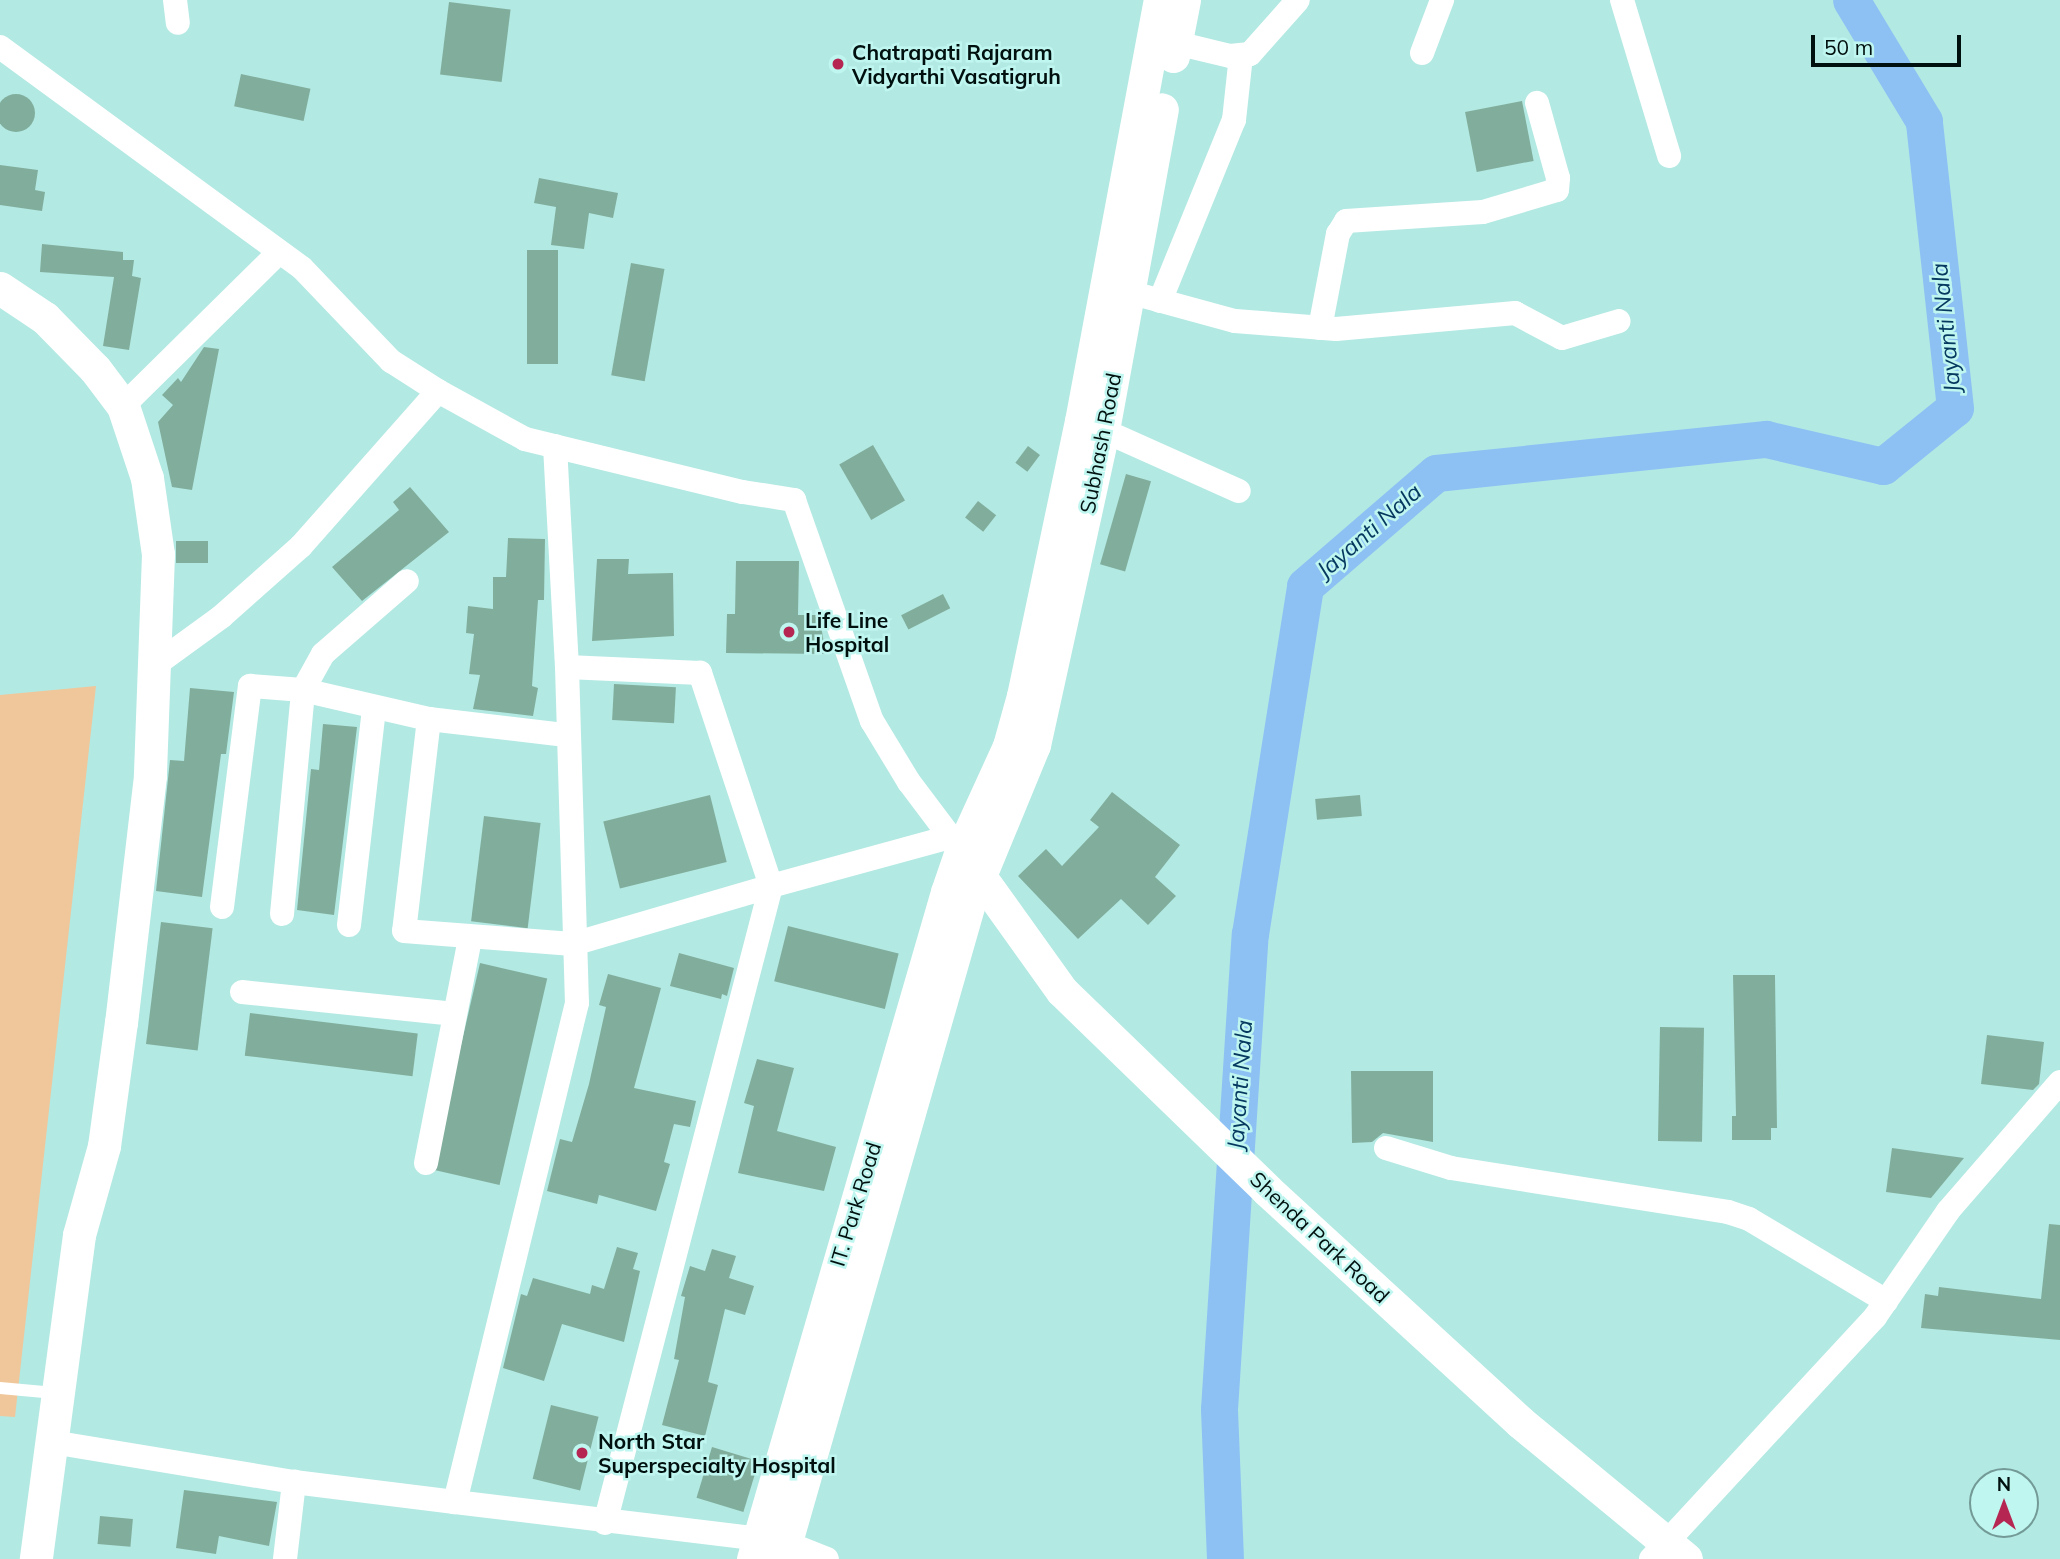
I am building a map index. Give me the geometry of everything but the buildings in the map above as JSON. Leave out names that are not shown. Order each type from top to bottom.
[{"type":"main road","name":"Subhash Road","points":[[964,855],[1004,759],[1023,696],[1092,426],[1116,289],[1171,16]]},
{"type":"main road","points":[[0,288],[45,318],[123,406],[147,478],[156,533],[155,665],[150,776],[114,1078],[104,1146],[79,1235],[36,1559]]},
{"type":"main road","name":"Shenda Park Road","points":[[964,855],[1000,910],[1062,991],[1252,1175],[1520,1422],[1667,1553]]},
{"type":"main road","name":"IT. Park Road","points":[[769,1550],[964,855]]},
{"type":"street","points":[[1171,16],[1241,56],[1250,54],[1298,0]]},
{"type":"street","points":[[1422,53],[1443,0]]},
{"type":"street","points":[[1622,0],[1669,156]]},
{"type":"street","points":[[0,47],[302,268],[391,361],[438,391],[525,439],[794,500],[872,722],[964,855],[771,886],[573,944],[404,931],[429,719]]},
{"type":"street","points":[[1160,301],[1234,120],[1241,56]]},
{"type":"street","points":[[1320,328],[1338,233],[1346,220],[1483,212],[1557,190],[1558,178],[1537,103]]},
{"type":"street","points":[[123,406],[279,252]]},
{"type":"street","points":[[1116,289],[1235,321],[1320,328],[1390,327],[1515,313],[1562,338],[1619,321]]},
{"type":"street","points":[[155,665],[229,611],[301,546],[438,391]]},
{"type":"street","points":[[1092,426],[1239,491]]},
{"type":"street","points":[[455,1502],[572,1033],[577,1003],[566,735],[567,667],[555,446]]},
{"type":"street","points":[[282,914],[303,690],[323,654],[407,580]]},
{"type":"street","points":[[567,667],[700,673],[771,886],[605,1523]]},
{"type":"street","points":[[222,907],[250,686],[303,690],[374,709],[429,719],[566,735]]},
{"type":"street","points":[[349,925],[374,709]]},
{"type":"street","points":[[426,1163],[470,937]]},
{"type":"street","points":[[242,992],[455,1014]]},
{"type":"street","points":[[1667,1553],[1886,1301],[1948,1211],[2060,1082]]},
{"type":"street","points":[[1386,1148],[1451,1168],[1728,1212],[1749,1219],[1886,1301]]},
{"type":"street","points":[[52,1442],[294,1482],[605,1523],[827,1559]]},
{"type":"street","points":[[285,1559],[294,1482]]},
{"type":"lane","points":[[0,1388],[59,1394]]},
{"type":"shaded area","points":[[96,686],[15,1417],[0,1416],[0,695]]},
{"type":"waterway","name":"Jayanti Nala","points":[[1225,1559],[1219,1409],[1250,934],[1305,586],[1436,473],[1766,439],[1883,466],[1955,408],[1924,121],[1851,0]]},
{"type":"place","name":"Chatrapati Rajaram Vidyarthi Vasatigruh","points":[[838,64]]},
{"type":"place","name":"Life Line Hospital","points":[[789,632]]},
{"type":"place","name":"North Star Superspecialty Hospital","points":[[582,1453]]}]
